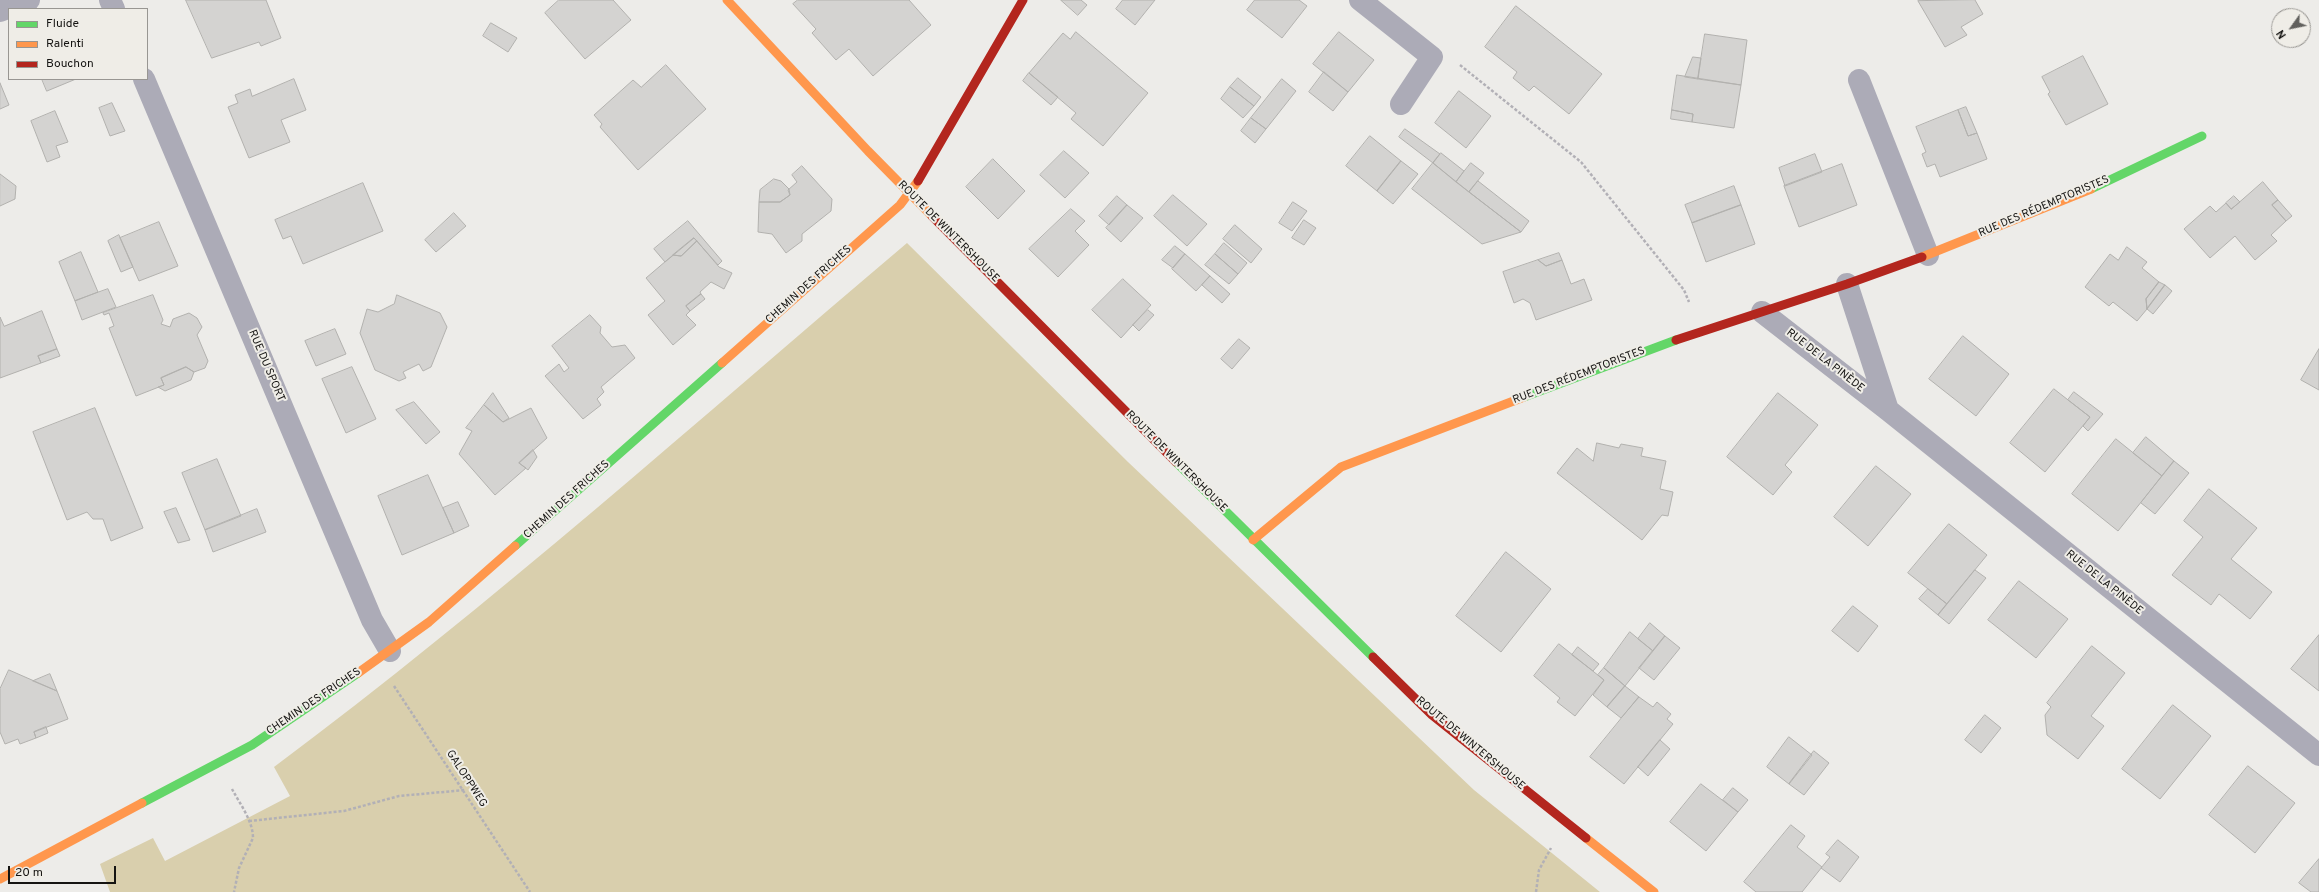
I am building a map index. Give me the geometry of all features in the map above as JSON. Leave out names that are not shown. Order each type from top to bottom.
[{"type":"street","points":[[0,11],[29,0]]},
{"type":"street","name":"ROUTE DE WINTERSHOUSE","points":[[727,0],[910,194],[1253,540],[1432,715],[1654,892]]},
{"type":"street","name":"CHEMIN DES FRICHES","points":[[0,879],[252,745],[390,651],[429,622],[900,205],[910,194],[1024,0]]},
{"type":"street","points":[[1360,0],[1432,57],[1401,104]]},
{"type":"street","name":"RUE DU SPORT","points":[[144,80],[372,620],[390,651]]},
{"type":"street","points":[[1859,80],[1928,255]]},
{"type":"street","name":"RUE DES RÉDEMPTORISTES","points":[[1253,540],[1341,467],[1701,330],[1847,284],[1928,255],[2067,200],[2202,136]]},
{"type":"street","name":"RUE DE LA PINÈDE","points":[[1847,284],[1888,410]]},
{"type":"street","name":"RUE DE LA PINÈDE","points":[[1762,312],[1888,410],[2319,755]]},
{"type":"path","points":[[1432,57],[1464,67],[1582,162],[1684,290],[1701,330]]},
{"type":"path","name":"GALOPPWEG","points":[[391,682],[465,790],[530,892]]},
{"type":"path","points":[[218,763],[249,821],[253,838],[239,868],[234,892]]},
{"type":"path","points":[[249,821],[344,811],[399,796],[465,790]]},
{"type":"path","points":[[1536,892],[1539,870],[1566,822]]},
{"type":"shaded area","points":[[907,243],[1128,462],[1474,790],[1600,892],[110,892],[100,864],[153,838],[165,861],[290,796],[274,767],[356,705],[516,576]]},
{"type":"building","points":[[186,0],[266,0],[281,38],[261,46],[259,42],[212,58]]},
{"type":"building","points":[[559,0],[613,0],[631,20],[585,59],[545,13]]},
{"type":"building","points":[[798,0],[909,0],[931,25],[873,76],[849,49],[836,60],[812,33],[816,29],[793,4]]},
{"type":"building","points":[[1061,0],[1081,0],[1087,5],[1078,15]]},
{"type":"building","points":[[1123,0],[1155,0],[1135,25],[1116,9]]},
{"type":"building","points":[[1255,0],[1299,0],[1307,6],[1282,38],[1247,10]]},
{"type":"building","points":[[1975,0],[1983,14],[1961,27],[1967,35],[1945,47],[1918,1]]},
{"type":"building","points":[[1516,6],[1602,74],[1569,114],[1534,86],[1529,91],[1513,78],[1517,72],[1485,47]]},
{"type":"building","points":[[491,23],[517,38],[508,52],[483,36]]},
{"type":"building","points":[[1076,32],[1148,93],[1103,146],[1071,119],[1076,113],[1029,73],[1063,33],[1070,39]]},
{"type":"building","points":[[1339,32],[1374,60],[1348,92],[1313,64]]},
{"type":"building","points":[[1705,34],[1747,40],[1741,85],[1698,79]]},
{"type":"building","points":[[2083,56],[2108,104],[2066,125],[2048,94],[2050,92],[2042,77]]},
{"type":"building","points":[[1693,57],[1701,58],[1698,79],[1685,77]]},
{"type":"building","points":[[666,65],[706,109],[638,170],[600,127],[602,124],[594,115],[633,80],[641,87]]},
{"type":"building","points":[[1324,72],[1348,92],[1333,111],[1309,92]]},
{"type":"building","points":[[1029,73],[1058,97],[1051,105],[1023,81]]},
{"type":"building","points":[[1677,75],[1741,85],[1734,128],[1692,122],[1693,114],[1672,110]]},
{"type":"building","points":[[1238,78],[1261,97],[1254,106],[1230,87]]},
{"type":"building","points":[[294,79],[306,110],[281,120],[290,142],[249,158],[228,107],[238,103],[235,95],[250,89],[252,96]]},
{"type":"building","points":[[1282,79],[1296,91],[1266,129],[1251,118]]},
{"type":"building","points":[[42,80],[74,80],[47,91]]},
{"type":"building","points":[[0,83],[9,105],[0,109]]},
{"type":"building","points":[[1230,87],[1254,106],[1243,118],[1221,99]]},
{"type":"building","points":[[1459,91],[1491,116],[1466,148],[1435,123]]},
{"type":"building","points":[[112,103],[125,131],[110,136],[99,108]]},
{"type":"building","points":[[1966,107],[1977,133],[1968,136],[1958,110]]},
{"type":"building","points":[[1672,110],[1693,114],[1692,122],[1671,119]]},
{"type":"building","points":[[1958,110],[1968,136],[1977,133],[1987,159],[1940,177],[1935,164],[1927,167],[1922,154],[1926,152],[1916,127]]},
{"type":"building","points":[[55,111],[68,142],[56,146],[60,157],[47,162],[31,121]]},
{"type":"building","points":[[1251,118],[1266,129],[1255,143],[1241,131]]},
{"type":"building","points":[[1405,129],[1440,154],[1433,163],[1399,137]]},
{"type":"building","points":[[1370,136],[1401,161],[1377,191],[1346,166]]},
{"type":"building","points":[[1064,151],[1089,173],[1065,198],[1040,175]]},
{"type":"building","points":[[1441,153],[1464,171],[1456,182],[1433,163]]},
{"type":"building","points":[[1815,154],[1822,172],[1785,186],[1779,168]]},
{"type":"building","points":[[993,159],[1025,191],[998,219],[966,187]]},
{"type":"building","points":[[1401,161],[1418,174],[1393,204],[1377,191]]},
{"type":"building","points":[[1433,163],[1521,232],[1482,244],[1412,189]]},
{"type":"building","points":[[1471,163],[1484,173],[1469,192],[1456,182]]},
{"type":"building","points":[[1842,164],[1857,205],[1799,227],[1784,186]]},
{"type":"building","points":[[802,166],[832,199],[831,211],[802,234],[802,241],[786,253],[772,234],[758,232],[759,202],[780,202],[790,195],[788,190],[797,182],[792,175]]},
{"type":"building","points":[[0,174],[16,186],[15,199],[0,206]]},
{"type":"building","points":[[774,179],[781,181],[789,189],[790,195],[780,202],[759,202],[760,190]]},
{"type":"building","points":[[1478,181],[1529,221],[1521,232],[1469,192]]},
{"type":"building","points":[[2263,182],[2278,200],[2272,205],[2286,221],[2271,235],[2277,241],[2255,260],[2235,236],[2210,258],[2184,229],[2210,206],[2216,212],[2226,203],[2231,209]]},
{"type":"building","points":[[363,183],[383,231],[303,264],[291,236],[283,239],[275,220]]},
{"type":"building","points":[[1734,186],[1741,205],[1692,223],[1685,205]]},
{"type":"building","points":[[1173,195],[1207,224],[1187,246],[1154,216]]},
{"type":"building","points":[[1117,196],[1127,205],[1109,225],[1099,216]]},
{"type":"building","points":[[2234,196],[2240,202],[2231,209],[2226,203]]},
{"type":"building","points":[[2278,200],[2292,216],[2286,221],[2272,205]]},
{"type":"building","points":[[1293,202],[1307,211],[1292,231],[1279,223]]},
{"type":"building","points":[[1127,205],[1143,218],[1121,242],[1106,228]]},
{"type":"building","points":[[1741,205],[1755,244],[1706,262],[1692,223]]},
{"type":"building","points":[[1071,209],[1085,221],[1075,231],[1089,245],[1058,277],[1029,249]]},
{"type":"building","points":[[454,213],[466,226],[436,252],[425,240]]},
{"type":"building","points":[[1304,220],[1316,228],[1304,245],[1292,238]]},
{"type":"building","points":[[688,221],[722,261],[718,265],[694,238],[665,262],[654,249]]},
{"type":"building","points":[[159,222],[178,266],[139,281],[120,238]]},
{"type":"building","points":[[1235,225],[1262,249],[1251,263],[1223,239]]},
{"type":"building","points":[[119,235],[133,267],[121,272],[108,241]]},
{"type":"building","points":[[694,238],[697,241],[681,256],[673,255]]},
{"type":"building","points":[[697,241],[719,267],[732,273],[724,289],[711,282],[700,292],[701,294],[686,306],[690,311],[686,315],[696,325],[673,345],[648,315],[665,301],[646,278],[673,255],[681,256]]},
{"type":"building","points":[[1224,243],[1247,263],[1238,274],[1215,254]]},
{"type":"building","points":[[1175,246],[1185,254],[1173,268],[1162,260]]},
{"type":"building","points":[[2127,247],[2147,262],[2142,268],[2159,282],[2146,299],[2147,309],[2137,321],[2113,302],[2109,306],[2085,287],[2110,254],[2118,260]]},
{"type":"building","points":[[81,252],[98,292],[75,301],[59,262]]},
{"type":"building","points":[[1559,253],[1562,260],[1546,266],[1538,260]]},
{"type":"building","points":[[1185,254],[1210,276],[1196,291],[1172,269]]},
{"type":"building","points":[[1215,254],[1238,274],[1229,284],[1205,265]]},
{"type":"building","points":[[1538,260],[1546,266],[1562,260],[1571,284],[1584,279],[1592,300],[1536,320],[1530,303],[1523,299],[1514,303],[1503,272]]},
{"type":"building","points":[[1210,276],[1230,294],[1222,303],[1202,285]]},
{"type":"building","points":[[1123,279],[1151,305],[1121,338],[1092,310]]},
{"type":"building","points":[[2159,282],[2165,285],[2147,309],[2146,299]]},
{"type":"building","points":[[2165,285],[2172,291],[2153,314],[2147,309]]},
{"type":"building","points":[[108,289],[116,307],[82,320],[75,301]]},
{"type":"building","points":[[701,294],[705,299],[690,311],[686,306]]},
{"type":"building","points":[[153,295],[163,320],[161,324],[170,327],[173,319],[189,313],[197,318],[202,327],[197,335],[208,361],[205,368],[194,372],[186,367],[161,378],[164,385],[136,396],[109,328],[114,326],[109,313],[104,315],[103,313]]},
{"type":"building","points":[[397,295],[440,313],[447,327],[431,367],[423,371],[419,364],[403,372],[406,378],[399,381],[375,370],[360,333],[367,309],[378,312],[394,304]]},
{"type":"building","points":[[1148,310],[1154,315],[1139,331],[1133,325]]},
{"type":"building","points":[[42,311],[57,349],[38,356],[41,363],[0,378],[0,317],[4,326]]},
{"type":"building","points":[[590,315],[601,327],[600,333],[612,347],[625,345],[635,358],[601,387],[604,392],[597,399],[601,405],[583,419],[545,376],[559,364],[564,372],[569,368],[552,346]]},
{"type":"building","points":[[335,329],[346,354],[316,366],[305,341]]},
{"type":"building","points":[[1963,336],[2009,374],[1976,416],[1929,379]]},
{"type":"building","points":[[1239,339],[1250,348],[1232,369],[1221,359]]},
{"type":"building","points":[[57,349],[60,356],[41,363],[38,356]]},
{"type":"building","points":[[2319,349],[2319,390],[2301,380]]},
{"type":"building","points":[[186,367],[194,372],[191,380],[165,391],[158,387],[164,385],[161,378]]},
{"type":"building","points":[[352,367],[376,419],[346,433],[322,379]]},
{"type":"building","points":[[2054,389],[2090,417],[2045,472],[2010,443]]},
{"type":"building","points":[[2074,392],[2103,414],[2088,431],[2083,426],[2090,417],[2068,400]]},
{"type":"building","points":[[493,393],[509,418],[503,422],[484,405]]},
{"type":"building","points":[[1778,393],[1818,425],[1785,465],[1792,472],[1773,495],[1727,457]]},
{"type":"building","points":[[414,402],[440,432],[426,444],[396,410]]},
{"type":"building","points":[[484,405],[503,422],[531,408],[547,438],[519,463],[526,468],[495,495],[459,454],[472,431],[466,428]]},
{"type":"building","points":[[95,408],[143,528],[111,541],[103,519],[93,519],[87,512],[67,520],[33,432]]},
{"type":"building","points":[[2146,437],[2174,461],[2162,476],[2133,453]]},
{"type":"building","points":[[2116,439],[2162,476],[2118,531],[2072,494]]},
{"type":"building","points":[[1597,443],[1619,448],[1621,444],[1643,448],[1641,456],[1666,461],[1660,489],[1673,492],[1668,516],[1662,515],[1642,540],[1557,473],[1577,448],[1593,461]]},
{"type":"building","points":[[533,450],[537,457],[528,470],[519,463]]},
{"type":"building","points":[[217,459],[241,516],[205,530],[182,473]]},
{"type":"building","points":[[2174,461],[2189,473],[2155,514],[2141,503]]},
{"type":"building","points":[[1876,466],[1911,494],[1868,546],[1834,517]]},
{"type":"building","points":[[428,475],[454,533],[402,555],[378,496]]},
{"type":"building","points":[[2209,489],[2257,528],[2231,559],[2272,592],[2250,619],[2219,594],[2211,605],[2172,575],[2203,537],[2184,521]]},
{"type":"building","points":[[458,502],[469,526],[454,533],[443,508]]},
{"type":"building","points":[[176,508],[190,540],[178,543],[164,512]]},
{"type":"building","points":[[257,509],[266,532],[213,552],[205,530]]},
{"type":"building","points":[[1949,524],[1987,555],[1947,604],[1908,573]]},
{"type":"building","points":[[1506,552],[1551,589],[1501,652],[1456,616]]},
{"type":"building","points":[[1975,570],[1986,578],[1949,624],[1938,615]]},
{"type":"building","points":[[2019,581],[2068,619],[2036,658],[1988,620]]},
{"type":"building","points":[[1928,589],[1947,604],[1938,615],[1919,599]]},
{"type":"building","points":[[1853,606],[1878,626],[1858,652],[1832,631]]},
{"type":"building","points":[[1650,623],[1665,636],[1653,651],[1638,639]]},
{"type":"building","points":[[1630,632],[1653,651],[1625,686],[1604,668]]},
{"type":"building","points":[[2319,635],[2319,691],[2291,669]]},
{"type":"building","points":[[1665,636],[1680,648],[1654,680],[1639,668]]},
{"type":"building","points":[[1559,644],[1604,680],[1575,716],[1557,702],[1560,698],[1534,676]]},
{"type":"building","points":[[2092,646],[2125,673],[2091,716],[2104,726],[2078,759],[2047,735],[2045,715],[2051,707],[2047,703]]},
{"type":"building","points":[[1578,647],[1599,664],[1593,671],[1572,655]]},
{"type":"building","points":[[1604,668],[1625,686],[1607,707],[1593,695],[1604,680],[1598,675]]},
{"type":"building","points":[[9,670],[57,691],[68,719],[34,732],[36,738],[20,744],[18,739],[5,744],[0,732],[0,689]]},
{"type":"building","points":[[50,674],[57,691],[33,681]]},
{"type":"building","points":[[1625,686],[1639,697],[1621,718],[1607,707]]},
{"type":"building","points":[[1639,697],[1653,707],[1657,702],[1671,714],[1667,719],[1673,724],[1624,784],[1590,757]]},
{"type":"building","points":[[2173,705],[2211,736],[2160,799],[2122,769]]},
{"type":"building","points":[[1985,715],[2001,728],[1981,753],[1965,740]]},
{"type":"building","points":[[46,727],[48,733],[36,738],[34,732]]},
{"type":"building","points":[[1789,737],[1812,755],[1789,784],[1767,767]]},
{"type":"building","points":[[1660,740],[1670,749],[1648,776],[1638,767]]},
{"type":"building","points":[[1814,751],[1829,763],[1804,795],[1789,784]]},
{"type":"building","points":[[2248,766],[2295,803],[2255,853],[2209,815]]},
{"type":"building","points":[[1701,784],[1738,812],[1706,851],[1670,822]]},
{"type":"building","points":[[1733,788],[1748,800],[1738,812],[1723,800]]},
{"type":"building","points":[[1791,825],[1805,836],[1797,847],[1822,867],[1802,892],[1756,892],[1744,882]]},
{"type":"building","points":[[1838,840],[1859,857],[1840,882],[1821,868],[1830,857],[1826,854]]},
{"type":"building","points":[[2319,859],[2319,892],[2311,892],[2299,883]]},
{"type":"traffic: fast","points":[[2091,189],[2202,136]]},
{"type":"traffic: fast","points":[[1524,397],[1676,340]]},
{"type":"traffic: fast","points":[[515,546],[722,363]]},
{"type":"traffic: fast","points":[[1176,462],[1373,657]]},
{"type":"traffic: fast","points":[[142,803],[252,745],[358,673]]},
{"type":"traffic: slow","points":[[727,0],[868,151],[932,216]]},
{"type":"traffic: slow","points":[[722,363],[900,205],[918,181]]},
{"type":"traffic: slow","points":[[1922,257],[2091,189]]},
{"type":"traffic: slow","points":[[1253,540],[1341,467],[1524,397]]},
{"type":"traffic: slow","points":[[358,673],[429,622],[515,546]]},
{"type":"traffic: slow","points":[[0,879],[142,803]]},
{"type":"traffic: slow","points":[[1586,838],[1654,892]]},
{"type":"traffic: jam","points":[[918,181],[1023,0]]},
{"type":"traffic: jam","points":[[932,216],[1176,462]]},
{"type":"traffic: jam","points":[[1676,340],[1847,284],[1922,257]]},
{"type":"traffic: jam","points":[[1373,657],[1432,715],[1586,838]]}]
